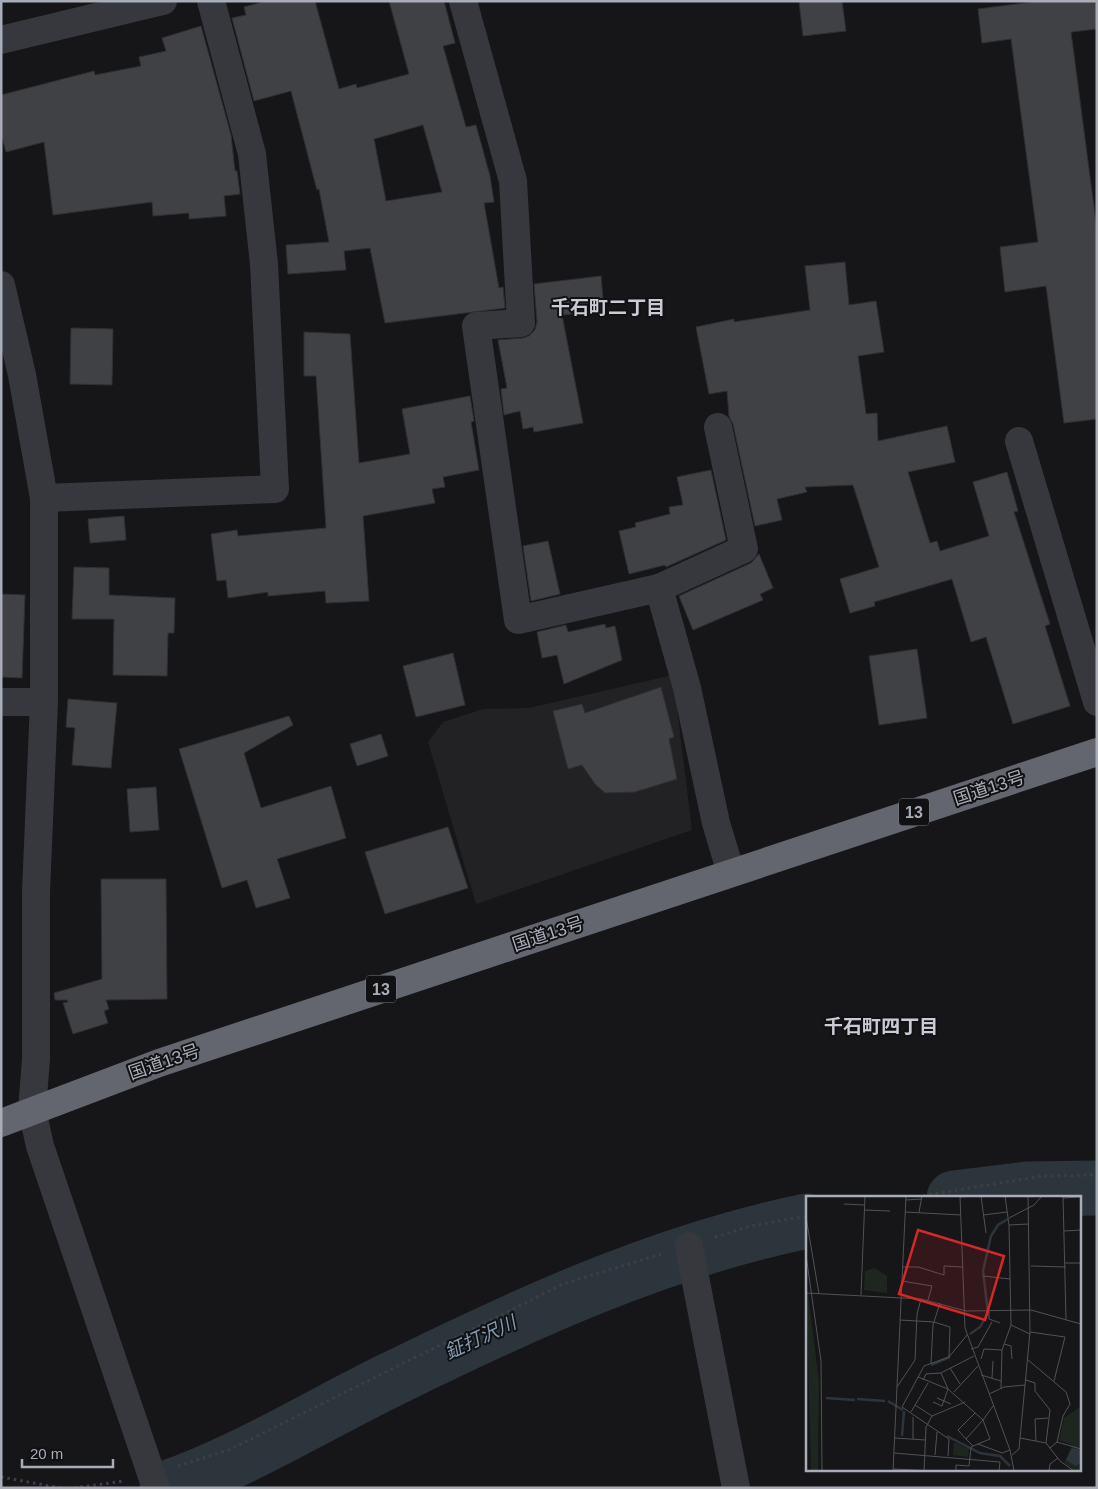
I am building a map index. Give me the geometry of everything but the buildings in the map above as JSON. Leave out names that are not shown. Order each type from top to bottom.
[{"type":"highway","name":"国道13号","points":[[1,1123],[159,1062],[1097,752]]},
{"type":"street","points":[[1,40],[163,1]]},
{"type":"street","points":[[44,498],[275,489],[264,264],[252,154],[212,1]]},
{"type":"street","points":[[463,1],[513,181],[521,323],[476,326],[518,620],[659,588],[744,549],[718,427]]},
{"type":"street","points":[[1,285],[12,376],[44,498],[44,702],[36,892],[36,1059],[32,1110],[40,1146],[154,1481]]},
{"type":"street","points":[[1019,441],[1097,702]]},
{"type":"street","points":[[659,588],[687,688],[716,823],[732,873]]},
{"type":"street","points":[[1,702],[44,702]]},
{"type":"street","points":[[690,1253],[736,1488]]},
{"type":"path","points":[[922,1196],[1042,1176],[1097,1175]]},
{"type":"path","points":[[74,1488],[154,1481],[231,1449],[563,1284],[690,1253],[750,1226],[806,1216]]},
{"type":"path","points":[[1,1477],[61,1488]]},
{"type":"shaded area","points":[[673,675],[692,830],[476,904],[428,742],[443,722],[483,709],[529,708]]},
{"type":"waterway","name":"鉦打沢川","points":[[970,1196],[1027,1189],[1097,1188]]},
{"type":"waterway","name":"鉦打沢川","points":[[167,1488],[252,1452],[388,1381],[541,1309],[645,1267],[698,1249],[806,1221]]},
{"type":"district","name":"千石町二丁目","points":[[608,307]]},
{"type":"district","name":"千石町四丁目","points":[[881,1026]]}]
